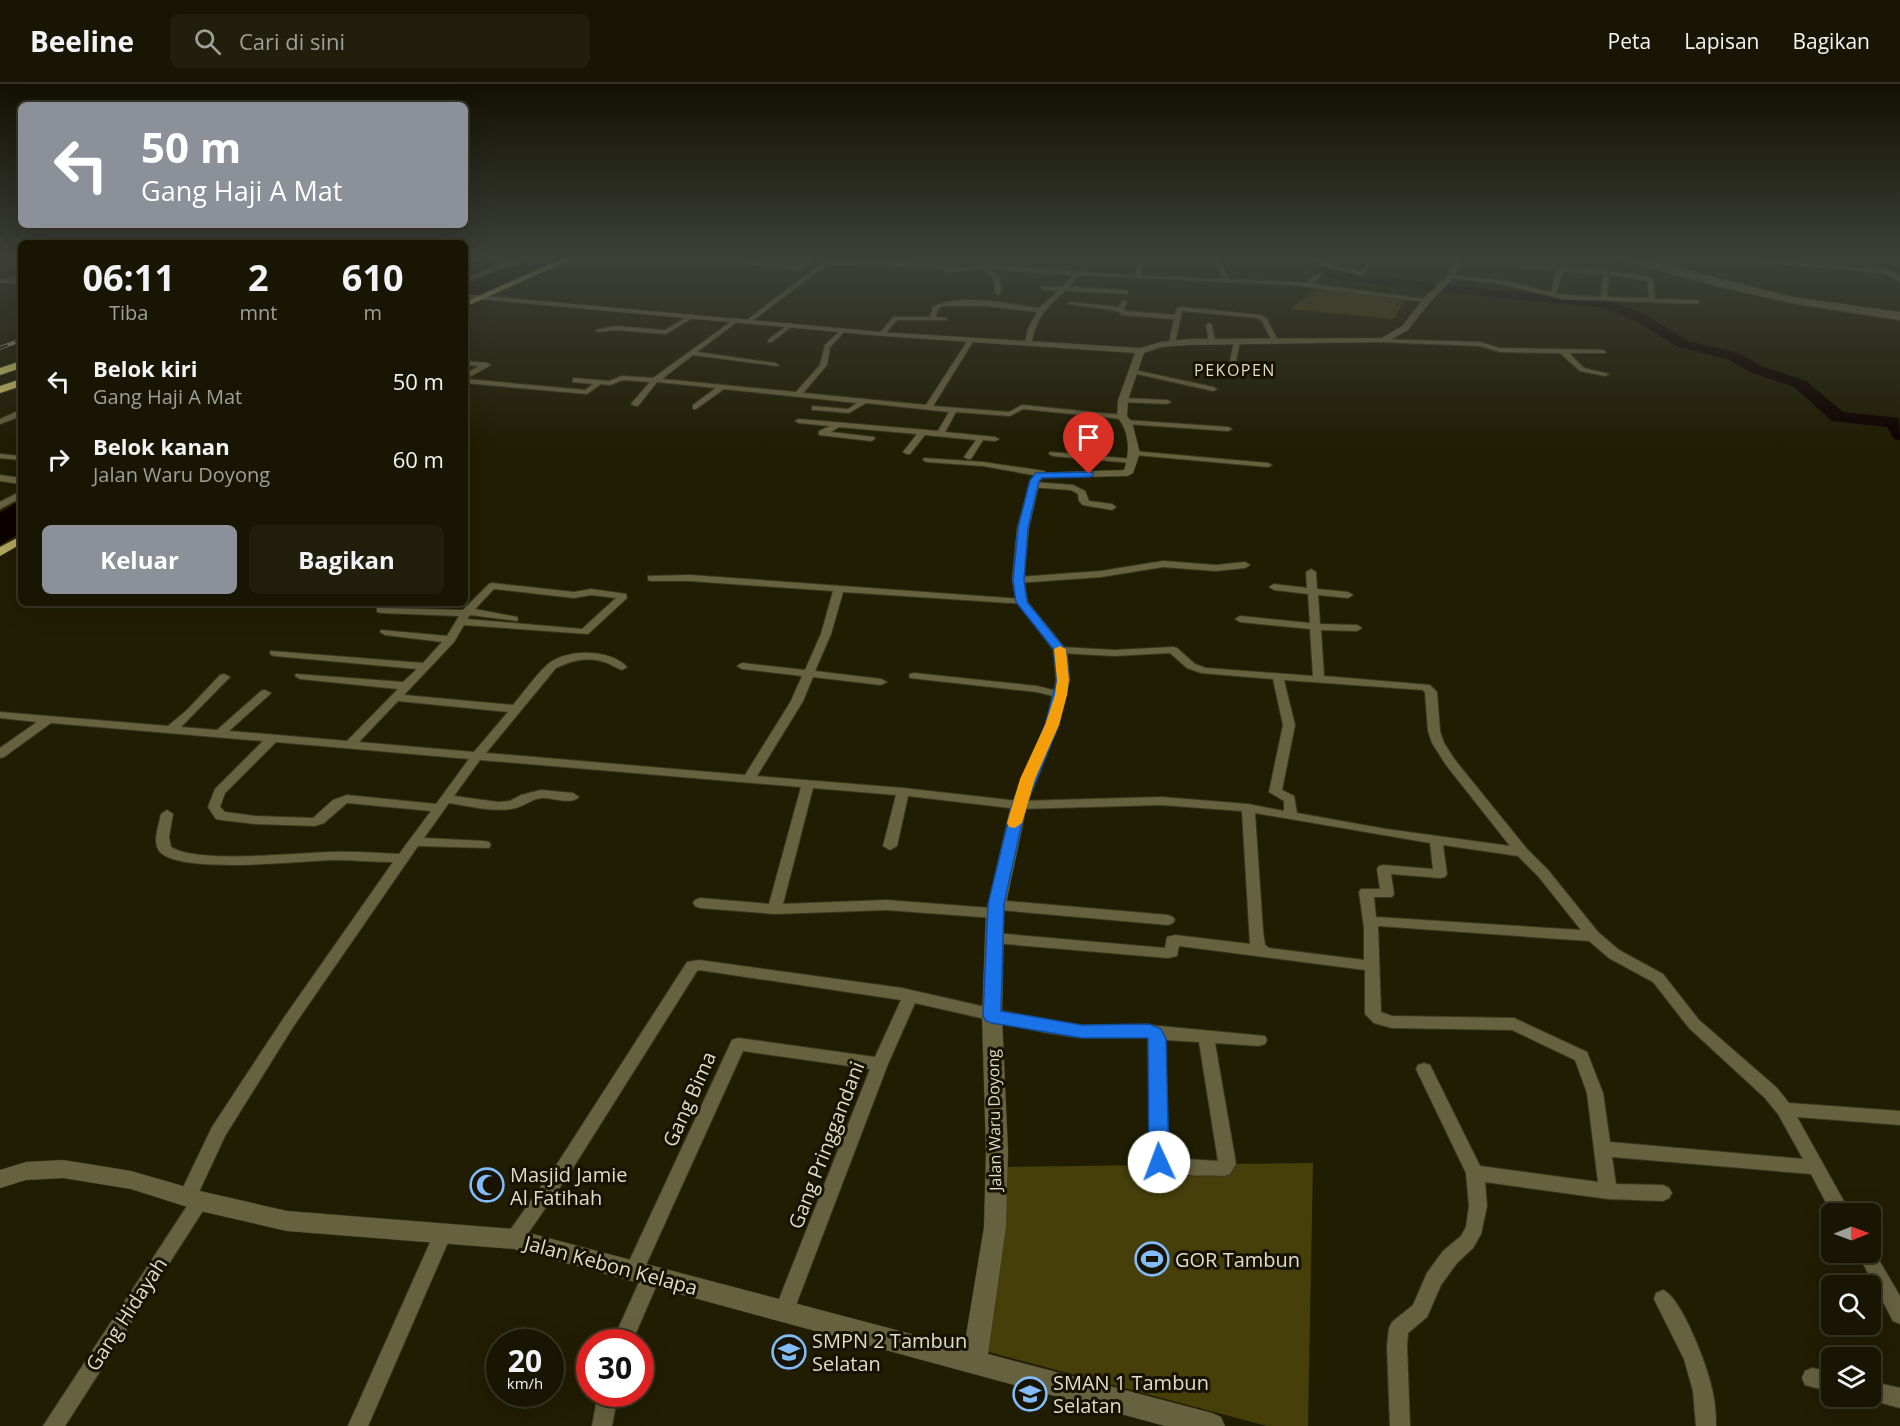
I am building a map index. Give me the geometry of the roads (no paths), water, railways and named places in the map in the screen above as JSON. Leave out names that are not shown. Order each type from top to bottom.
[{"type":"highway","points":[[1,374],[18,364]]},
{"type":"highway","points":[[1,374],[18,373]]},
{"type":"highway","points":[[0,390],[18,383]]},
{"type":"highway","points":[[0,396],[18,389]]},
{"type":"main road","points":[[0,552],[18,541]]},
{"type":"street","points":[[598,330],[615,328],[666,332],[686,320]]},
{"type":"street","points":[[732,320],[842,331],[1140,351],[1172,343],[1379,341],[1480,344],[1492,349],[1599,352],[1586,342]]},
{"type":"street","points":[[635,404],[655,380],[736,320]]},
{"type":"street","points":[[882,334],[894,320]]},
{"type":"street","points":[[1028,344],[1035,320]]},
{"type":"street","points":[[1172,343],[1177,320]]},
{"type":"street","points":[[1264,320],[1276,343]]},
{"type":"street","points":[[1379,341],[1391,338],[1405,328],[1412,320]]},
{"type":"street","points":[[770,341],[790,325]]},
{"type":"street","points":[[1209,325],[1212,342]]},
{"type":"street","points":[[798,394],[823,365],[827,357],[828,346],[842,331]]},
{"type":"street","points":[[928,408],[971,340]]},
{"type":"street","points":[[1231,365],[1237,342]]},
{"type":"street","points":[[1534,350],[1540,356]]},
{"type":"street","points":[[1561,350],[1582,370],[1605,374]]},
{"type":"street","points":[[1039,479],[1128,473],[1134,457],[1124,420],[1123,400],[1140,351]]},
{"type":"street","points":[[692,353],[775,365]]},
{"type":"street","points":[[468,363],[487,365],[468,377]]},
{"type":"street","points":[[1134,371],[1213,389]]},
{"type":"street","points":[[576,380],[599,382],[613,382],[622,378],[655,380],[928,408],[1010,414],[1022,407],[1124,420],[1228,429]]},
{"type":"street","points":[[468,379],[587,392],[599,382]]},
{"type":"street","points":[[696,407],[723,386]]},
{"type":"street","points":[[1123,400],[1167,402]]},
{"type":"street","points":[[814,408],[849,411],[865,401]]},
{"type":"street","points":[[940,434],[954,410]]},
{"type":"street","points":[[0,422],[18,414]]},
{"type":"street","points":[[799,421],[995,439]]},
{"type":"street","points":[[837,425],[822,433],[871,439]]},
{"type":"street","points":[[907,452],[922,433]]},
{"type":"street","points":[[968,457],[981,438]]},
{"type":"street","points":[[1053,454],[1268,465]]},
{"type":"street","points":[[0,456],[18,458]]},
{"type":"street","points":[[927,460],[984,464],[1073,488],[1082,493],[1083,501],[1086,503],[1112,507]]},
{"type":"street","points":[[0,475],[18,480]]},
{"type":"street","points":[[1039,479],[1023,528],[1018,580],[1022,602],[1060,650],[1114,653],[1173,650],[1191,666],[1205,671],[1421,686],[1429,690],[1433,704],[1434,731],[1438,743],[1450,762],[1593,936],[1614,954],[1658,978],[1694,1024],[1771,1093],[1784,1109],[1836,1203]]},
{"type":"street","points":[[0,506],[18,496]]},
{"type":"street","points":[[1018,580],[1090,575],[1163,564],[1216,568],[1245,566]]},
{"type":"street","points":[[1311,572],[1319,678]]},
{"type":"street","points":[[651,579],[690,578],[1022,602]]},
{"type":"street","points":[[350,745],[450,640],[465,616],[494,585],[574,595],[596,592],[622,596],[584,632],[465,616]]},
{"type":"street","points":[[1274,587],[1348,595]]},
{"type":"street","points":[[748,779],[797,701],[826,634],[839,589]]},
{"type":"street","points":[[381,610],[513,619]]},
{"type":"street","points":[[1240,619],[1316,627],[1357,628]]},
{"type":"street","points":[[385,632],[450,640]]},
{"type":"street","name":"Jalan Waru Doyong","points":[[974,1362],[995,1227],[997,1152],[992,1016],[996,909],[1019,805],[1052,725],[1061,695],[1063,680],[1060,650]]},
{"type":"street","points":[[274,653],[425,666]]},
{"type":"street","name":"Gang Hidayah","points":[[53,1426],[194,1200],[218,1132],[252,1077],[402,858],[477,756],[552,666],[580,657],[600,657],[615,661],[622,667]]},
{"type":"street","points":[[742,666],[880,682]]},
{"type":"street","points":[[300,676],[406,686]]},
{"type":"street","points":[[914,676],[1037,689],[1061,695]]},
{"type":"street","points":[[1278,676],[1289,725],[1275,792],[1290,799],[1291,815]]},
{"type":"street","points":[[170,730],[191,712],[224,677]]},
{"type":"street","points":[[219,734],[265,693]]},
{"type":"street","points":[[395,697],[516,709]]},
{"type":"street","points":[[0,715],[903,792],[1019,805],[1161,801],[1248,808],[1522,852]]},
{"type":"street","points":[[0,754],[46,720]]},
{"type":"street","points":[[272,739],[219,792],[214,807],[221,816],[255,820],[315,822],[322,819],[338,801],[346,799],[498,806],[513,805],[525,798],[541,794],[573,797]]},
{"type":"street","points":[[775,909],[808,784]]},
{"type":"street","points":[[890,846],[903,792]]},
{"type":"street","points":[[1248,808],[1252,841],[1253,917],[1261,951]]},
{"type":"street","points":[[167,814],[162,839],[165,850],[172,855],[185,858],[332,856],[402,858]]},
{"type":"street","points":[[1437,840],[1440,874],[1384,869],[1387,894],[1366,892],[1370,921],[1373,1014],[1379,1019],[1392,1022],[1514,1024],[1581,1056],[1595,1093],[1608,1191]]},
{"type":"street","points":[[415,842],[484,845]]},
{"type":"street","points":[[700,903],[775,909],[886,905],[996,909],[1168,920]]},
{"type":"street","points":[[1370,921],[1593,936]]},
{"type":"street","points":[[994,938],[1168,953],[1172,952],[1172,941],[1175,940],[1371,966]]},
{"type":"street","points":[[514,1239],[565,1166],[692,966],[699,965],[906,996],[992,1016],[1082,1032],[1149,1031],[1154,1034],[1259,1040]]},
{"type":"street","name":"Gang Pringgandani","points":[[784,1312],[880,1064],[909,1000],[906,996]]},
{"type":"street","points":[[1154,1034],[1157,1039],[1159,1162],[1165,1166],[1224,1169],[1227,1164],[1206,1036]]},
{"type":"street","name":"Gang Bima","points":[[643,1272],[738,1044],[880,1064]]},
{"type":"street","points":[[1400,1426],[1397,1346],[1399,1328],[1420,1311],[1434,1278],[1450,1257],[1467,1242],[1475,1228],[1478,1206],[1475,1173],[1424,1069]]},
{"type":"street","points":[[1784,1109],[1900,1118]]},
{"type":"street","points":[[1603,1149],[1816,1167]]},
{"type":"street","name":"Jalan Kebon Kelapa","points":[[0,1179],[26,1171],[63,1169],[131,1180],[194,1200],[287,1221],[514,1239],[1212,1426]]},
{"type":"street","points":[[1475,1173],[1608,1191],[1663,1192]]},
{"type":"street","points":[[357,1426],[443,1233]]},
{"type":"street","points":[[1872,1263],[1900,1315]]},
{"type":"street","points":[[626,1329],[643,1272]]},
{"type":"street","points":[[1663,1299],[1690,1345],[1700,1378],[1706,1410],[1706,1426]]},
{"type":"street","points":[[1881,1394],[1900,1398]]},
{"type":"street","points":[[602,1426],[606,1407]]},
{"type":"waterway","points":[[1644,320],[1683,344],[1733,356],[1758,370],[1800,384],[1838,417],[1893,422],[1900,435]]},
{"type":"railway","points":[[0,348],[18,341]]},
{"type":"place","name":"Masjid Jamie Al Fatihah","points":[[487,1185]]},
{"type":"place","name":"GOR Tambun","points":[[1152,1259]]},
{"type":"place","name":"SMPN 2 Tambun Selatan","points":[[789,1352]]},
{"type":"place","name":"SMAN 1 Tambun Selatan","points":[[1030,1394]]},
{"type":"district","name":"PEKOPEN","points":[[1235,370]]}]
